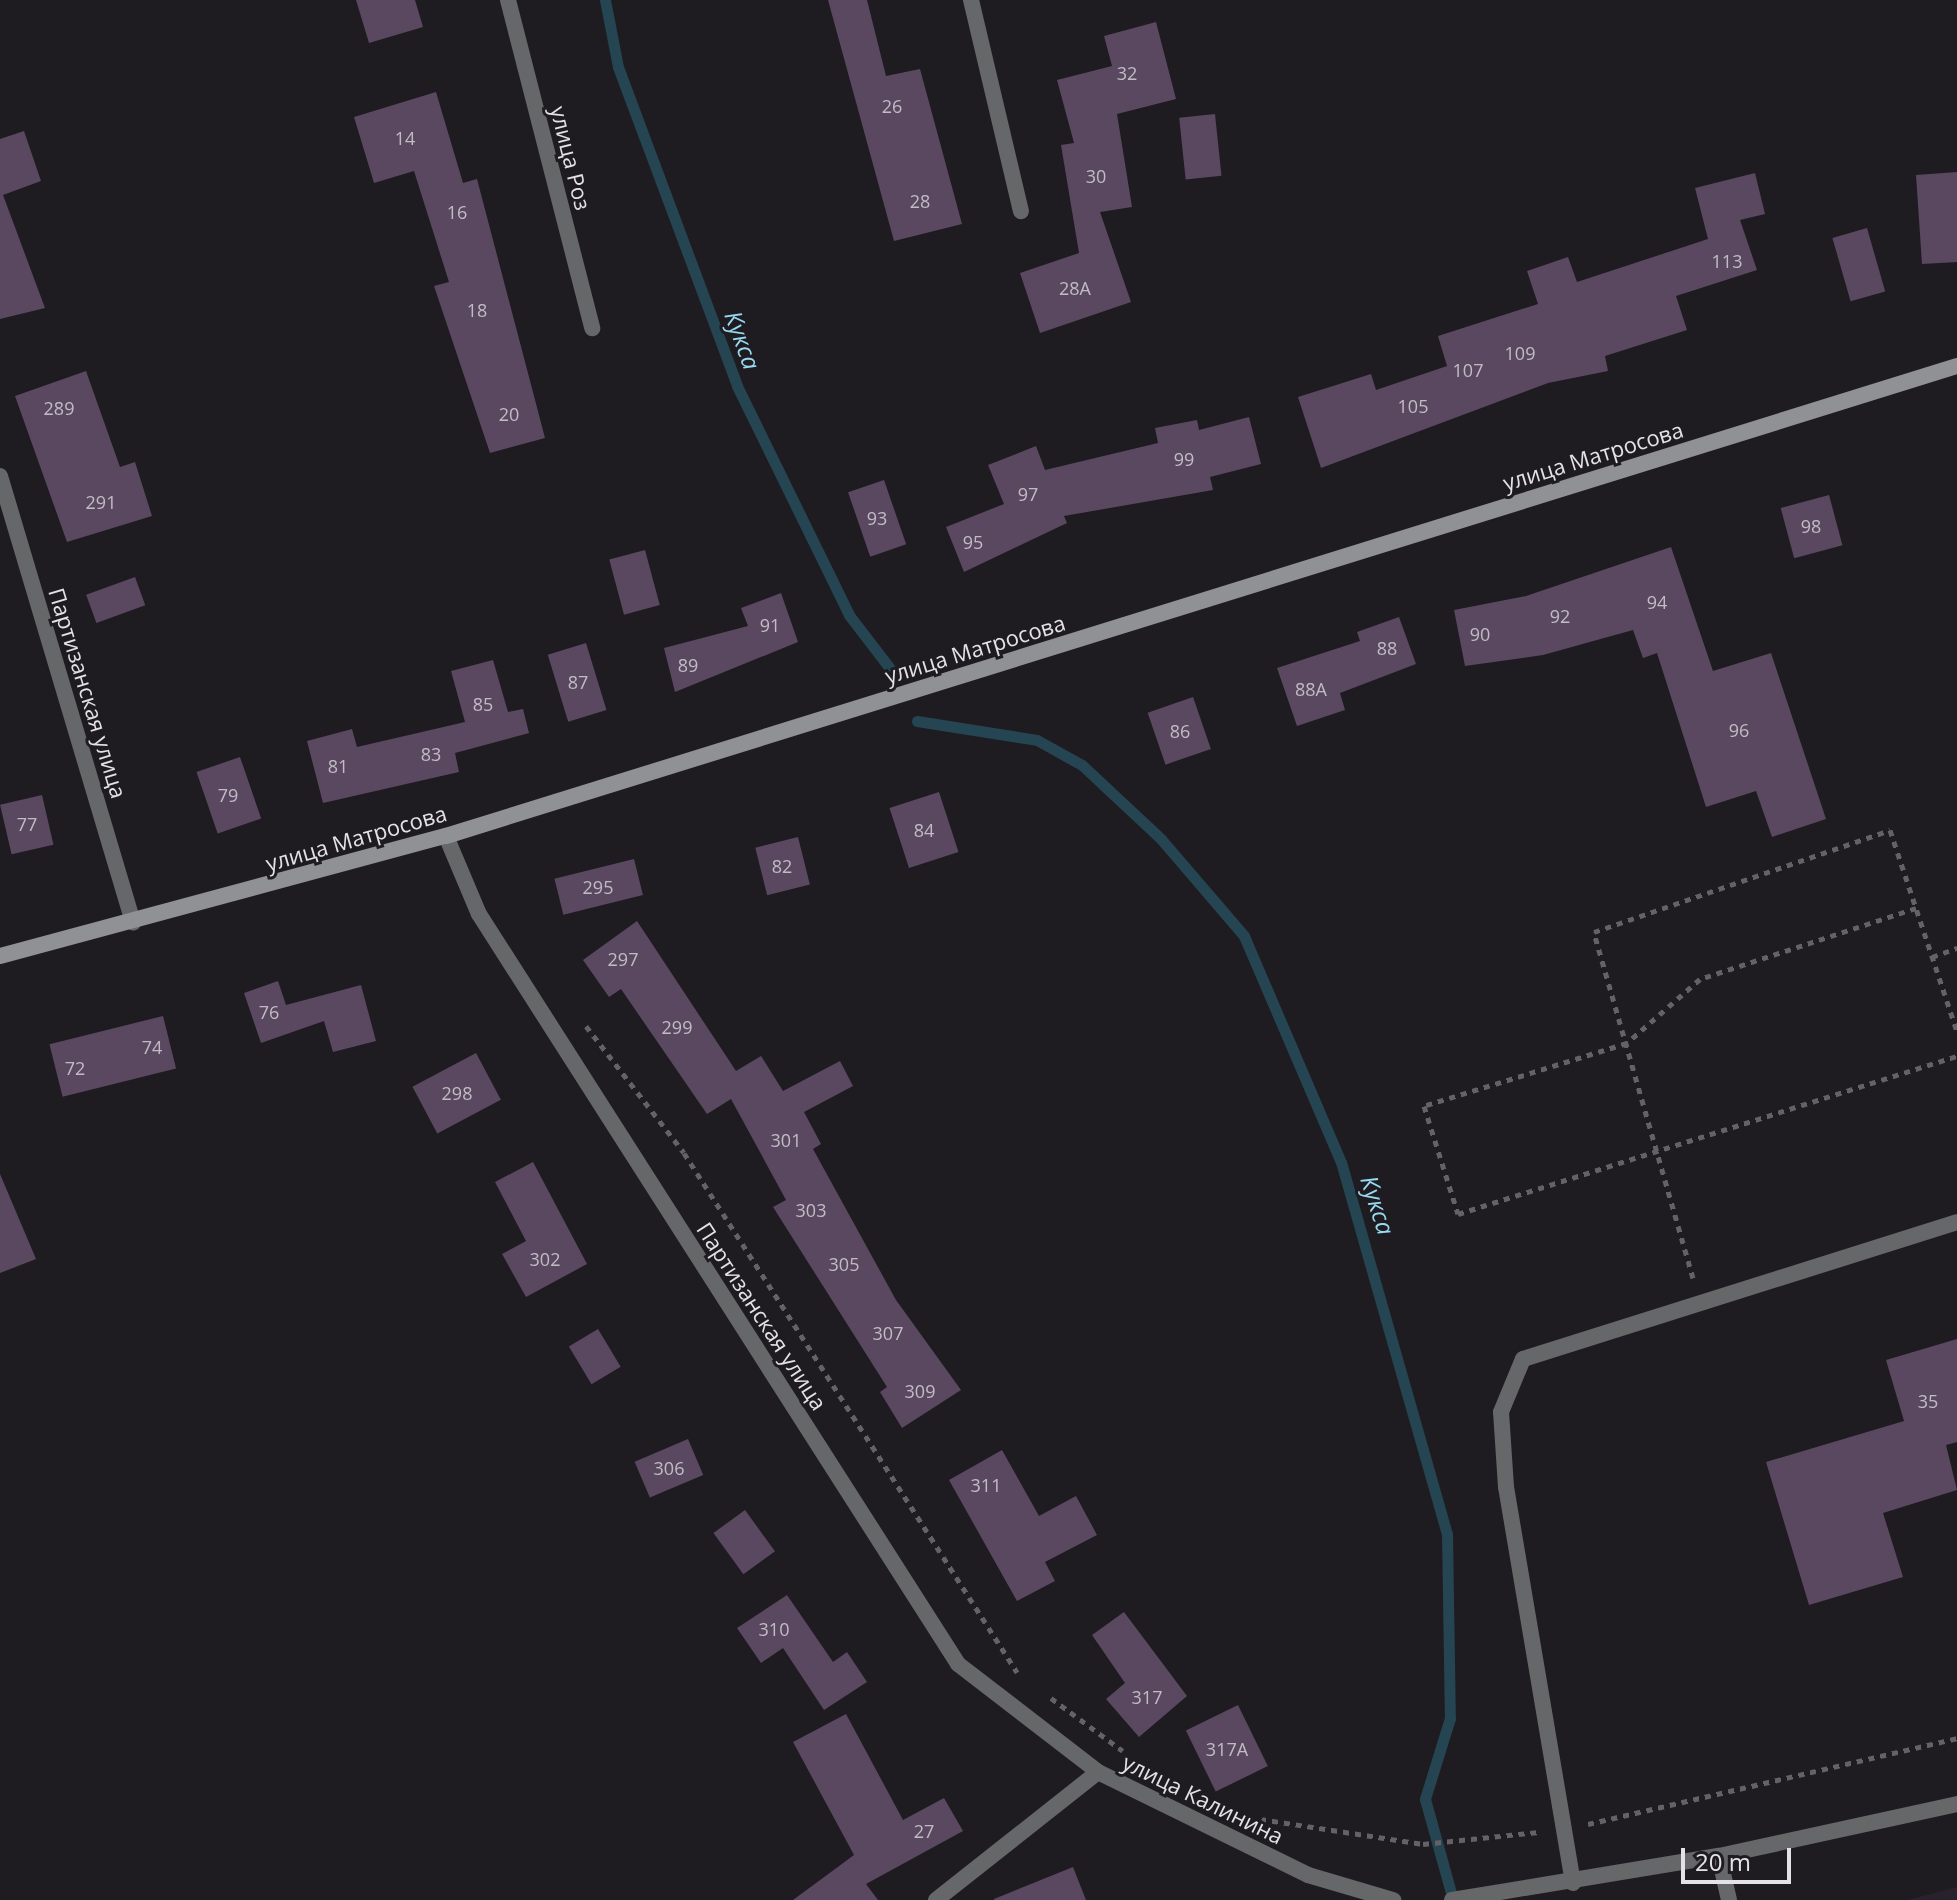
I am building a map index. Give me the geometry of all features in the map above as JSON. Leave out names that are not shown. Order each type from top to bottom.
[{"type":"street","name":"улица Роз","points":[[508,0],[592,328]]},
{"type":"street","points":[[971,0],[1021,211]]},
{"type":"street","name":"улица Матросова","points":[[0,956],[133,923],[446,836],[1957,366]]},
{"type":"street","name":"Партизанская улица","points":[[0,476],[133,923]]},
{"type":"street","name":"Партизанская улица","points":[[446,836],[479,914],[958,1664],[1098,1772]]},
{"type":"street","points":[[1573,1883],[1506,1487],[1501,1412],[1523,1359],[1957,1222]]},
{"type":"street","name":"улица Калинина","points":[[936,1900],[1098,1772],[1308,1875],[1393,1900]]},
{"type":"street","points":[[1452,1900],[1573,1883],[1719,1856],[1957,1804]]},
{"type":"street","points":[[1719,1856],[1729,1900]]},
{"type":"path","points":[[1699,1302],[1661,1154],[1594,932],[1890,830],[1957,1031]]},
{"type":"path","points":[[1916,908],[1700,979],[1627,1043],[1424,1106],[1458,1214],[1661,1154],[1957,1056]]},
{"type":"path","points":[[1932,957],[1957,948]]},
{"type":"path","points":[[579,1015],[684,1153],[965,1599],[1027,1680]]},
{"type":"path","points":[[1039,1689],[1135,1760]]},
{"type":"path","points":[[1252,1817],[1308,1832],[1423,1844],[1564,1829],[1957,1738]]},
{"type":"shaded area","points":[[1957,1887],[1957,1900],[1907,1900]]},
{"type":"building","points":[[356,0],[415,0],[423,27],[369,43]]},
{"type":"building","points":[[828,0],[867,0],[886,76],[920,69],[962,224],[894,241]]},
{"type":"building","points":[[1156,22],[1176,99],[1117,114],[1132,207],[1100,212],[1131,302],[1040,333],[1020,273],[1079,253],[1061,145],[1074,143],[1057,80],[1112,66],[1104,36]]},
{"type":"building","points":[[436,92],[463,183],[477,179],[545,438],[490,453],[434,286],[449,282],[414,171],[374,183],[354,117]]},
{"type":"building","points":[[1215,114],[1221,176],[1186,179],[1179,118]]},
{"type":"building","points":[[24,131],[41,181],[3,195],[45,308],[0,319],[0,139]]},
{"type":"building","points":[[1957,172],[1957,262],[1922,264],[1916,175]]},
{"type":"building","points":[[1755,173],[1765,214],[1740,220],[1757,270],[1676,296],[1687,330],[1605,356],[1608,371],[1548,383],[1321,468],[1298,397],[1371,374],[1376,390],[1447,366],[1438,336],[1538,304],[1527,271],[1568,257],[1577,282],[1708,239],[1695,188]]},
{"type":"building","points":[[1867,228],[1885,291],[1851,301],[1832,238]]},
{"type":"building","points":[[86,371],[120,467],[135,462],[152,516],[67,542],[15,396]]},
{"type":"building","points":[[1249,417],[1261,464],[1210,477],[1213,490],[1064,516],[1067,523],[964,572],[946,527],[1004,504],[988,465],[1036,446],[1045,470],[1158,443],[1155,428],[1197,420],[1199,430]]},
{"type":"building","points":[[884,480],[906,544],[870,557],[848,492]]},
{"type":"building","points":[[1829,495],[1842,545],[1794,558],[1781,508]]},
{"type":"building","points":[[1671,547],[1713,671],[1771,653],[1826,819],[1772,837],[1756,791],[1706,807],[1657,653],[1643,658],[1633,630],[1543,655],[1465,666],[1454,610],[1526,596]]},
{"type":"building","points":[[645,550],[660,605],[624,615],[609,560]]},
{"type":"building","points":[[135,577],[145,605],[96,623],[86,595]]},
{"type":"building","points":[[781,593],[798,642],[675,692],[664,648],[748,626],[741,608]]},
{"type":"building","points":[[1399,617],[1416,664],[1340,693],[1345,710],[1297,726],[1277,668],[1360,641],[1357,632]]},
{"type":"building","points":[[586,643],[606,710],[568,722],[548,655]]},
{"type":"building","points":[[493,660],[508,712],[523,709],[529,733],[455,753],[459,772],[323,803],[307,741],[352,729],[357,747],[465,722],[451,671]]},
{"type":"building","points":[[1193,697],[1211,749],[1166,765],[1148,713]]},
{"type":"building","points":[[240,757],[261,818],[218,833],[197,772]]},
{"type":"building","points":[[939,792],[958,852],[909,868],[890,808]]},
{"type":"building","points":[[42,795],[53,845],[12,854],[0,805]]},
{"type":"building","points":[[798,837],[810,885],[767,895],[755,848]]},
{"type":"building","points":[[634,859],[643,895],[563,915],[554,879]]},
{"type":"building","points":[[637,921],[736,1071],[761,1056],[783,1091],[840,1061],[853,1086],[804,1112],[821,1144],[813,1149],[896,1300],[961,1390],[902,1428],[880,1392],[887,1387],[773,1207],[786,1200],[731,1099],[707,1114],[621,989],[609,997],[583,960]]},
{"type":"building","points":[[278,981],[286,1005],[361,985],[376,1041],[333,1052],[324,1021],[261,1043],[244,993]]},
{"type":"building","points":[[163,1016],[176,1068],[63,1097],[49,1044]]},
{"type":"building","points":[[476,1053],[501,1100],[437,1134],[412,1087]]},
{"type":"building","points":[[533,1162],[587,1264],[526,1297],[502,1254],[526,1241],[495,1182]]},
{"type":"building","points":[[0,1174],[36,1259],[0,1273]]},
{"type":"building","points":[[598,1329],[621,1367],[592,1384],[569,1347]]},
{"type":"building","points":[[1957,1339],[1957,1442],[1946,1445],[1957,1490],[1883,1513],[1903,1577],[1809,1605],[1766,1462],[1904,1421],[1886,1360]]},
{"type":"building","points":[[688,1439],[703,1475],[650,1498],[635,1462]]},
{"type":"building","points":[[1002,1450],[1039,1516],[1076,1496],[1097,1535],[1045,1562],[1055,1581],[1017,1601],[949,1480]]},
{"type":"building","points":[[745,1510],[775,1551],[743,1574],[713,1533]]},
{"type":"building","points":[[787,1595],[833,1662],[847,1652],[867,1682],[824,1710],[783,1648],[761,1663],[737,1628]]},
{"type":"building","points":[[1124,1612],[1187,1696],[1139,1737],[1106,1699],[1125,1683],[1092,1635]]},
{"type":"building","points":[[1238,1705],[1268,1766],[1216,1792],[1186,1730]]},
{"type":"building","points":[[846,1714],[903,1820],[944,1798],[963,1831],[866,1884],[878,1900],[793,1900],[854,1855],[793,1742]]},
{"type":"building","points":[[1073,1867],[1086,1900],[994,1900],[994,1899]]},
{"type":"waterway","name":"Кукса","points":[[605,0],[618,67],[737,386],[849,615],[892,671]]},
{"type":"waterway","name":"Кукса","points":[[917,721],[1037,740],[1082,765],[1161,839],[1244,936],[1341,1162],[1447,1534],[1450,1718],[1425,1799],[1453,1900]]}]
